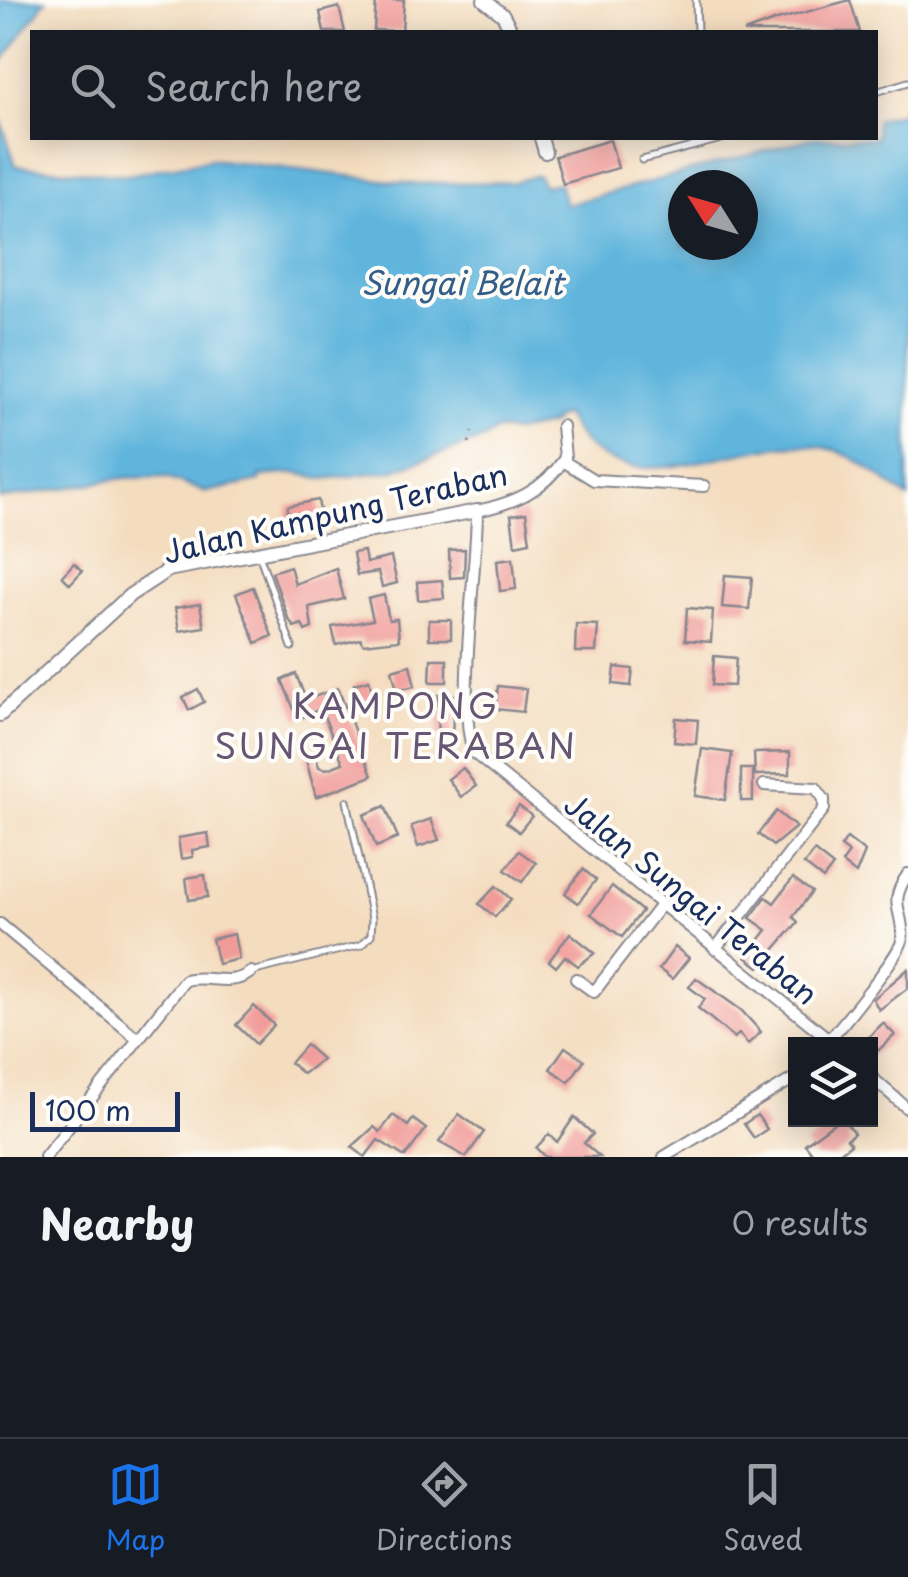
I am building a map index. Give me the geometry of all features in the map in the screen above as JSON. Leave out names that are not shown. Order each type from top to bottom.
[{"type":"street","points":[[484,0],[503,15],[511,30]]},
{"type":"street","points":[[562,426],[567,446],[563,462],[594,480],[704,486]]},
{"type":"street","name":"Jalan Kampung Teraban","points":[[0,715],[148,581],[194,562],[477,511],[528,494],[563,462]]},
{"type":"street","name":"Jalan Sungai Teraban","points":[[477,511],[469,688],[470,741],[474,753],[826,1037]]},
{"type":"street","points":[[715,949],[824,809],[824,799],[816,788],[764,784]]},
{"type":"street","points":[[836,1037],[894,961],[903,943],[896,897],[908,874]]},
{"type":"street","points":[[576,979],[594,992],[662,905]]},
{"type":"street","points":[[0,924],[138,1039]]},
{"type":"street","points":[[46,1157],[185,980],[202,976],[221,982],[243,979],[252,972]]},
{"type":"street","points":[[664,1157],[788,1081]]},
{"type":"street","points":[[878,1083],[908,1109]]},
{"type":"lane","points":[[696,0],[697,30]]},
{"type":"lane","points":[[878,91],[908,82]]},
{"type":"lane","points":[[642,160],[718,140]]},
{"type":"lane","points":[[258,551],[292,646]]},
{"type":"lane","points":[[252,972],[361,945],[372,935],[372,918],[347,801]]},
{"type":"path","points":[[469,444],[472,432]]},
{"type":"water","points":[[0,0],[46,0],[0,65]]},
{"type":"water","name":"Sungai Belait","points":[[908,111],[908,498],[854,459],[816,446],[783,446],[645,468],[614,462],[587,446],[565,415],[552,420],[553,424],[515,432],[496,430],[486,438],[391,471],[323,479],[296,473],[260,476],[260,481],[206,492],[164,477],[123,478],[0,499],[0,118],[16,166],[128,175],[211,159],[413,184],[514,182],[538,175],[543,186],[559,183],[565,205],[668,177],[668,260],[758,260],[758,170],[694,170],[805,140],[878,140],[878,119]]},
{"type":"building","points":[[376,0],[404,0],[402,30],[374,30]]},
{"type":"building","points":[[850,0],[859,30],[750,30]]},
{"type":"building","points":[[339,7],[345,30],[324,30],[320,12]]},
{"type":"building","points":[[610,140],[618,168],[563,184],[555,156]]},
{"type":"building","points":[[318,500],[322,522],[286,526],[288,506]]},
{"type":"building","points":[[526,513],[530,542],[515,545],[511,515]]},
{"type":"building","points":[[465,549],[464,577],[450,578],[449,550]]},
{"type":"building","points":[[364,551],[366,563],[391,557],[397,583],[382,587],[378,572],[357,575],[353,553]]},
{"type":"building","points":[[513,558],[516,589],[500,591],[497,560]]},
{"type":"building","points":[[74,563],[82,571],[70,584],[62,576]]},
{"type":"building","points":[[290,566],[295,584],[336,568],[344,599],[309,607],[312,628],[305,631],[302,624],[294,627],[288,618],[272,572]]},
{"type":"building","points":[[725,575],[752,577],[749,609],[722,607]]},
{"type":"building","points":[[442,580],[444,598],[418,600],[417,582]]},
{"type":"building","points":[[253,587],[272,636],[256,643],[236,594]]},
{"type":"building","points":[[384,595],[389,620],[397,619],[399,640],[363,644],[361,639],[336,645],[332,627],[373,620],[368,599]]},
{"type":"building","points":[[200,604],[204,627],[179,631],[175,608]]},
{"type":"building","points":[[687,608],[713,610],[711,642],[685,640]]},
{"type":"building","points":[[429,620],[451,620],[451,639],[429,639]]},
{"type":"building","points":[[576,624],[598,625],[596,652],[575,652]]},
{"type":"building","points":[[714,656],[736,658],[734,686],[712,685]]},
{"type":"building","points":[[431,659],[447,659],[447,682],[430,682]]},
{"type":"building","points":[[410,665],[415,686],[397,690],[392,670]]},
{"type":"building","points":[[615,667],[633,669],[631,686],[613,684]]},
{"type":"building","points":[[296,674],[306,700],[338,688],[372,776],[316,797],[305,756],[315,753],[319,767],[327,769],[343,763],[321,709],[298,719],[282,680]]},
{"type":"building","points":[[369,680],[374,699],[358,702],[354,684]]},
{"type":"building","points":[[498,686],[526,689],[523,712],[495,709]]},
{"type":"building","points":[[198,689],[204,702],[189,710],[183,697]]},
{"type":"building","points":[[439,695],[454,695],[452,738],[437,737]]},
{"type":"building","points":[[676,718],[698,720],[696,744],[674,742]]},
{"type":"building","points":[[702,749],[732,753],[725,800],[695,796]]},
{"type":"building","points":[[790,752],[790,774],[755,775],[754,753]]},
{"type":"building","points":[[463,768],[476,786],[461,797],[448,779]]},
{"type":"building","points":[[741,769],[753,769],[753,801],[741,801]]},
{"type":"building","points":[[385,806],[398,838],[376,847],[364,815]]},
{"type":"building","points":[[519,806],[532,816],[519,832],[506,822]]},
{"type":"building","points":[[776,811],[796,827],[773,846],[758,834]]},
{"type":"building","points":[[431,819],[439,840],[418,847],[411,826]]},
{"type":"building","points":[[208,833],[210,847],[192,850],[193,857],[181,859],[178,838]]},
{"type":"building","points":[[847,838],[865,852],[856,874],[842,863],[849,853],[841,847]]},
{"type":"building","points":[[519,851],[536,863],[522,882],[505,870]]},
{"type":"building","points":[[814,851],[833,866],[823,879],[804,864]]},
{"type":"building","points":[[583,869],[596,880],[578,903],[565,893]]},
{"type":"building","points":[[205,875],[208,897],[189,900],[186,878]]},
{"type":"building","points":[[793,878],[812,892],[793,917],[798,922],[759,967],[746,957],[767,930],[750,918],[766,897],[774,903]]},
{"type":"building","points":[[496,886],[511,899],[495,917],[479,904]]},
{"type":"building","points":[[612,886],[642,911],[622,937],[591,914]]},
{"type":"building","points":[[570,933],[595,953],[578,966],[565,956],[556,967],[549,961]]},
{"type":"building","points":[[234,934],[239,959],[218,964],[212,939]]},
{"type":"building","points":[[675,947],[689,958],[672,979],[659,969]]},
{"type":"building","points":[[908,969],[908,988],[879,1010],[873,999]]},
{"type":"building","points":[[696,978],[741,1010],[761,1032],[748,1044],[739,1034],[734,1038],[698,1008],[705,999],[689,987]]},
{"type":"building","points":[[254,1006],[274,1025],[256,1044],[236,1025]]},
{"type":"building","points":[[883,1023],[895,1035],[878,1051],[878,1037],[868,1037]]},
{"type":"building","points":[[306,1045],[322,1059],[303,1074],[290,1063]]},
{"type":"building","points":[[565,1047],[584,1060],[569,1082],[550,1069]]},
{"type":"building","points":[[459,1114],[484,1132],[466,1157],[439,1142]]},
{"type":"building","points":[[393,1115],[408,1126],[413,1119],[426,1129],[405,1157],[378,1140],[365,1157],[352,1147],[374,1127],[380,1132]]},
{"type":"building","points":[[757,1115],[767,1129],[754,1138],[744,1124]]},
{"type":"building","points":[[574,1117],[593,1134],[584,1143],[600,1157],[545,1157],[536,1148],[549,1134],[557,1142]]},
{"type":"building","points":[[828,1127],[849,1127],[854,1133],[847,1139],[851,1144],[834,1157],[815,1157],[805,1144]]},
{"type":"district","name":"KAMPONG SUNGAI TERABAN","points":[[396,724]]}]
